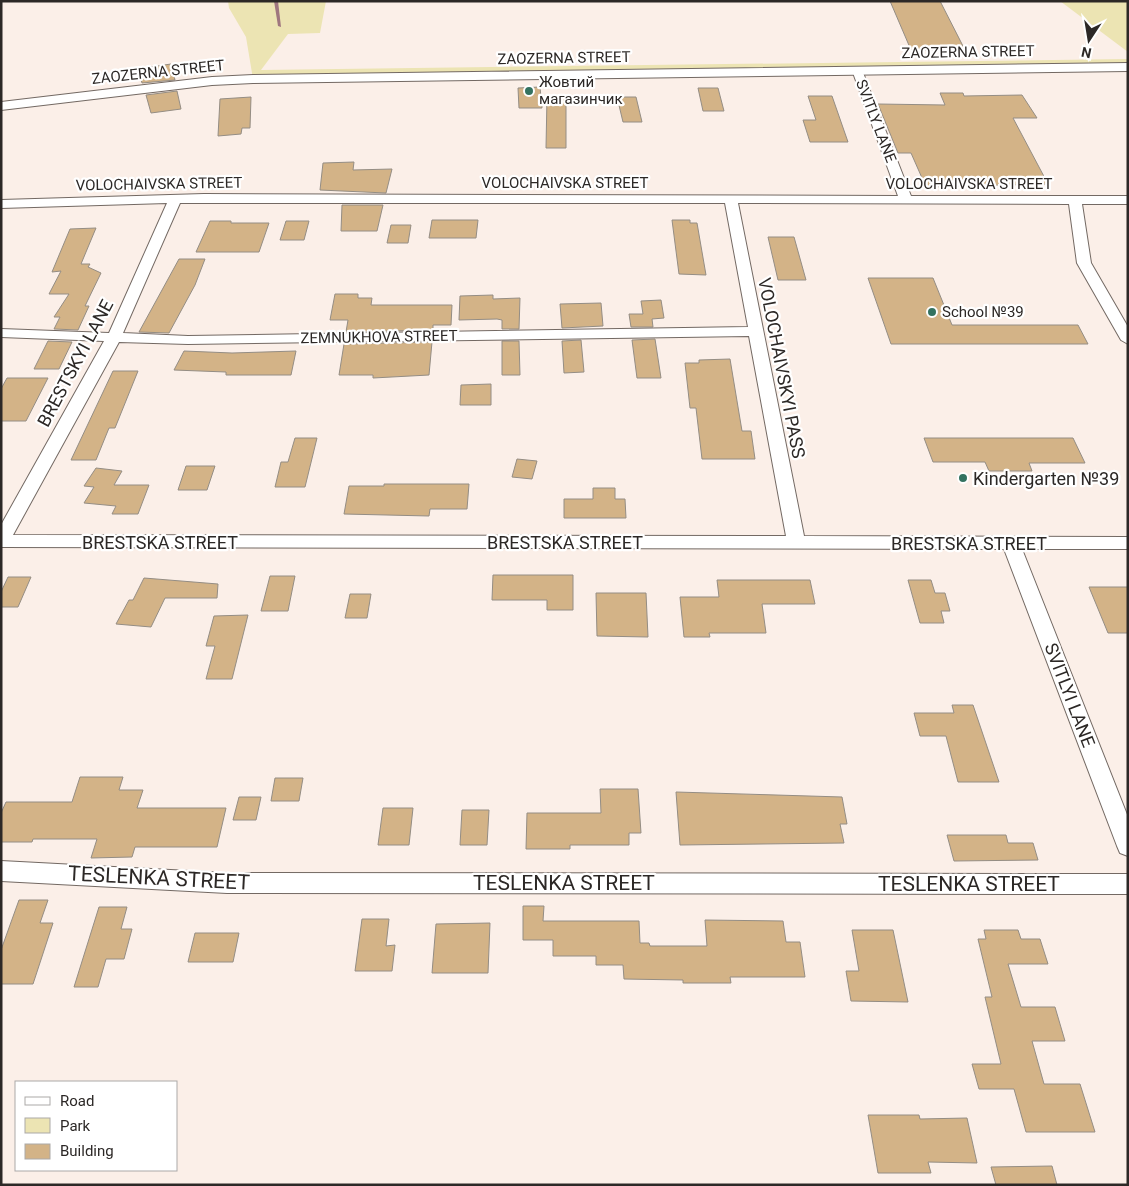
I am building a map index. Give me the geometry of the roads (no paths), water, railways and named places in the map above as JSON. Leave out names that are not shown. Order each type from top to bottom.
[{"type":"street","name":"ZAOZERNA STREET","points":[[1,106],[212,81],[253,79],[1128,67]]},
{"type":"street","name":"SVITLY LANE","points":[[857,70],[906,200]]},
{"type":"street","name":"VOLOCHAIVSKA STREET","points":[[1,204],[175,199],[1128,200]]},
{"type":"street","name":"BRESTSKYI LANE","points":[[1,541],[114,337],[175,199]]},
{"type":"street","name":"VOLOCHAIVSKYI PASS","points":[[731,200],[796,543]]},
{"type":"street","points":[[1075,200],[1084,263],[1128,340]]},
{"type":"street","name":"ZEMNUKHOVA STREET","points":[[1,333],[188,340],[756,331]]},
{"type":"street","name":"BRESTSKA STREET","points":[[1,541],[1128,543]]},
{"type":"street","name":"SVITLYI LANE","points":[[1012,543],[1128,846]]},
{"type":"street","name":"TESLENKA STREET","points":[[1,871],[227,883],[1128,884]]},
{"type":"waterway","points":[[276,1],[280,26]]},
{"type":"place","name":"Жовтий магазинчик","points":[[529,91]]},
{"type":"place","name":"School №39","points":[[932,312]]},
{"type":"place","name":"Kindergarten №39","points":[[963,478]]}]
